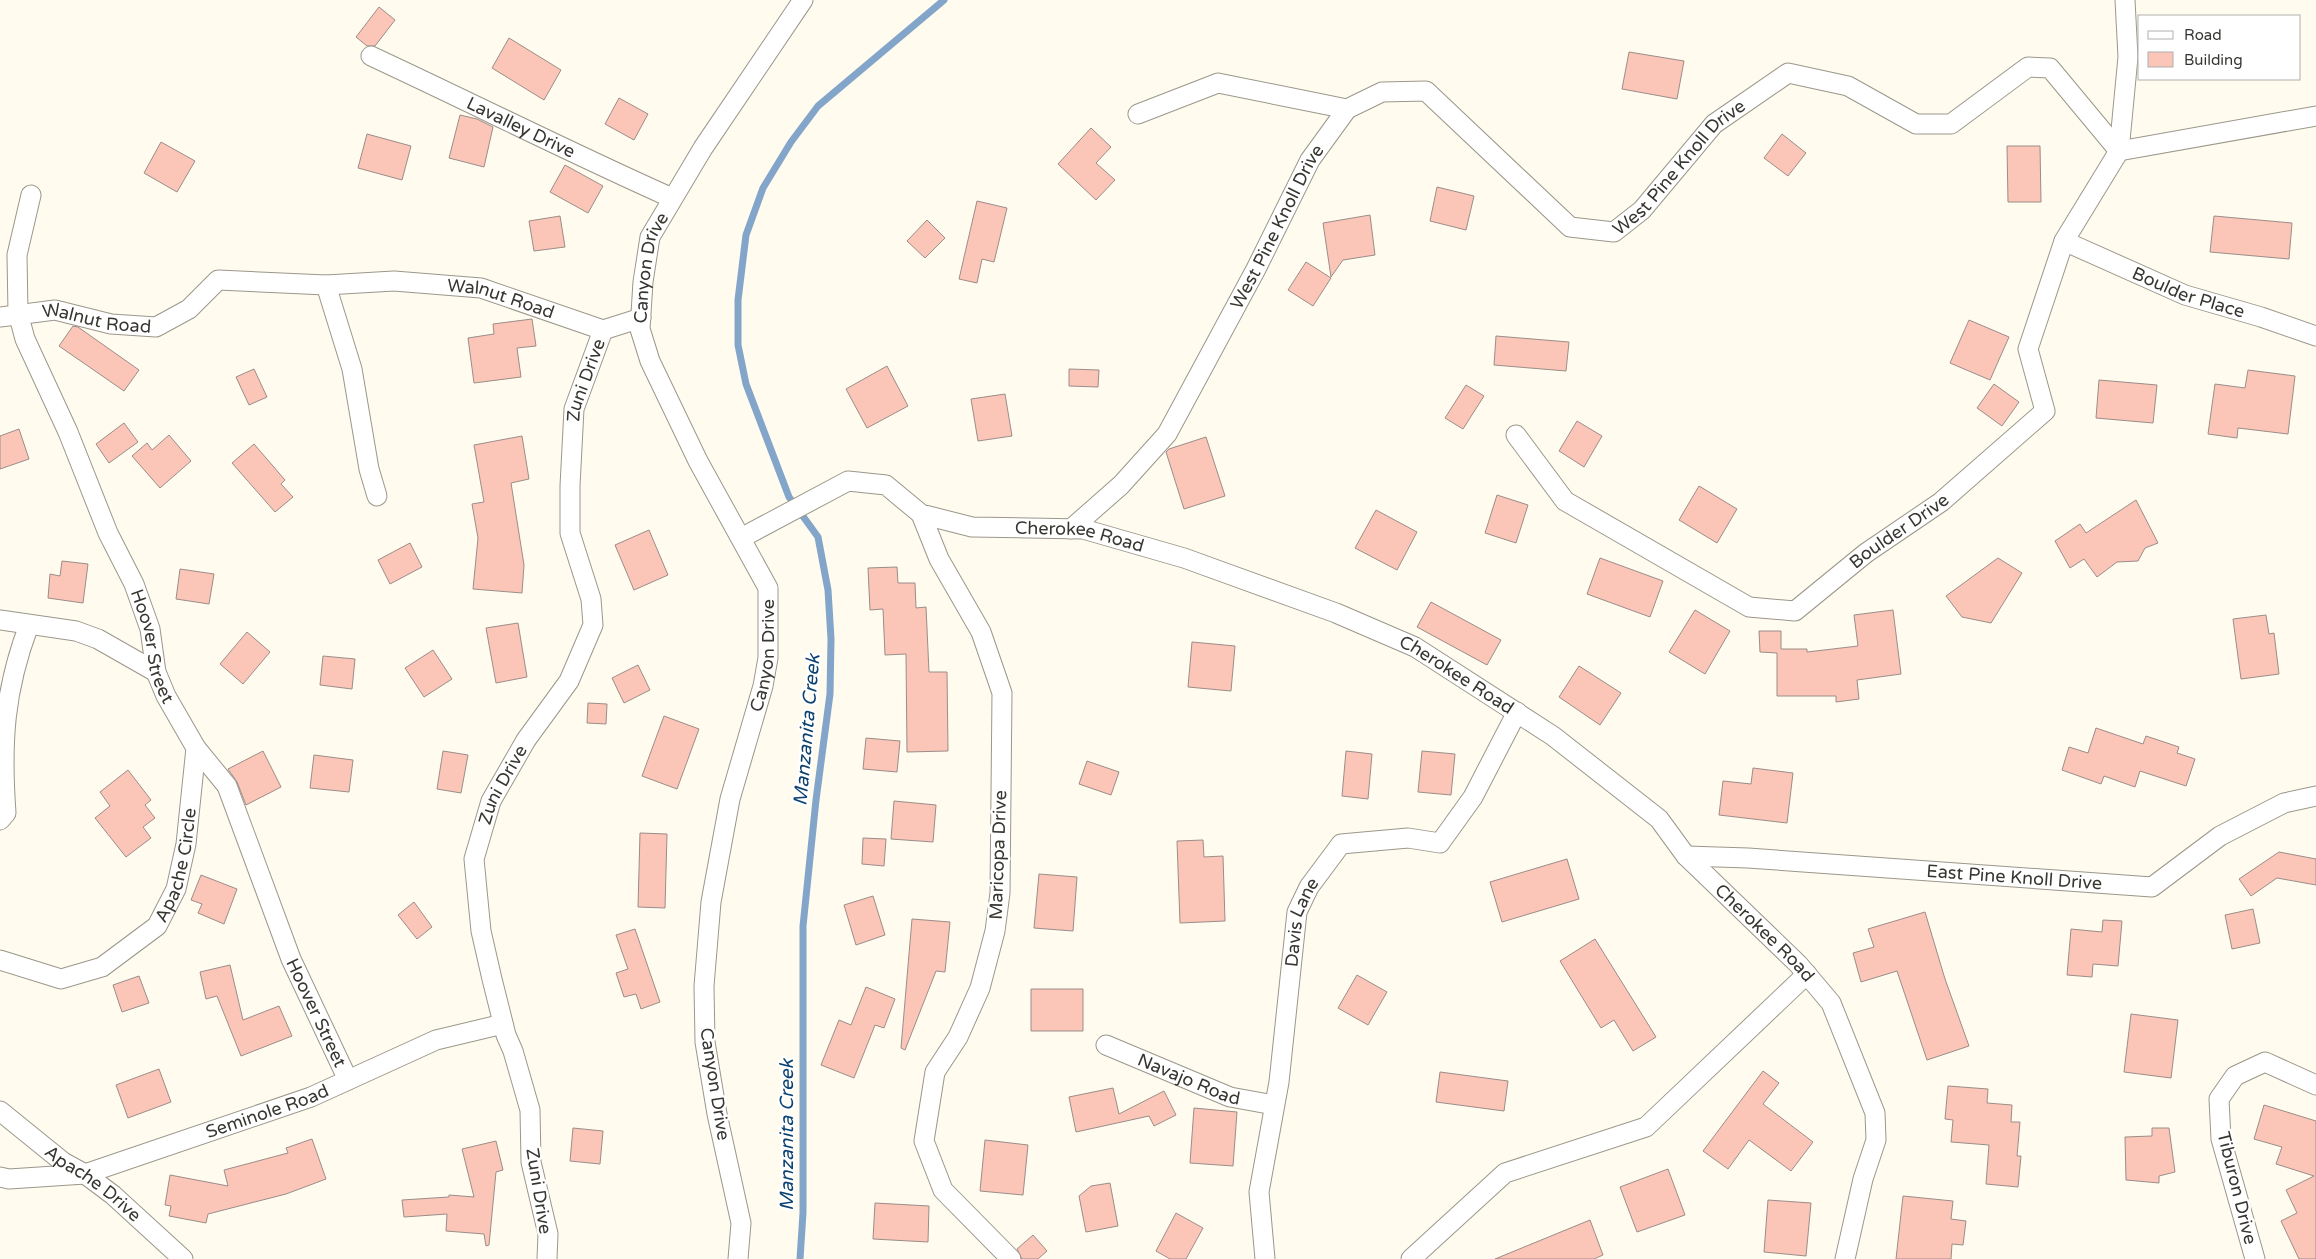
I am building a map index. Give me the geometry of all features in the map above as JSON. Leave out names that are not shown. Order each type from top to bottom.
[{"type":"street","name":"Canyon Drive","points":[[738,1259],[741,1223],[717,1114],[705,1042],[704,986],[711,902],[730,799],[768,658],[768,588],[698,461],[650,361],[640,329],[642,282],[650,237],[672,198],[703,148],[803,0]]},
{"type":"street","points":[[2125,0],[2128,57],[2118,151],[2316,116]]},
{"type":"street","name":"Lavalley Drive","points":[[371,56],[592,162],[672,198]]},
{"type":"street","name":"West Pine Knoll Drive","points":[[1071,529],[1121,485],[1167,434],[1256,268],[1310,160],[1347,109],[1382,92],[1426,91],[1570,227],[1614,232],[1642,210],[1714,124],[1788,73],[1848,86],[1916,124],[1951,124],[2028,67],[2050,68],[2118,151]]},
{"type":"street","points":[[1138,114],[1218,83],[1347,109]]},
{"type":"street","name":"Boulder Drive","points":[[1516,435],[1565,501],[1749,606],[1795,611],[1866,553],[1940,502],[2045,411],[2028,349],[2064,241],[2118,151]]},
{"type":"street","name":"Hoover Street","points":[[31,195],[17,255],[9,315],[25,339],[68,432],[108,533],[134,584],[150,629],[156,672],[166,696],[196,748],[227,786],[291,959],[348,1080]]},
{"type":"street","name":"Boulder Place","points":[[2064,241],[2185,295],[2261,317],[2316,336]]},
{"type":"street","name":"Walnut Road","points":[[9,315],[55,310],[111,324],[156,327],[189,309],[218,280],[326,285],[394,281],[481,288],[603,330]]},
{"type":"street","points":[[326,285],[352,369],[369,469],[377,496]]},
{"type":"street","points":[[603,330],[641,318]]},
{"type":"street","name":"Zuni Drive","points":[[547,1259],[548,1234],[532,1162],[530,1110],[503,1024],[481,931],[474,859],[491,801],[526,740],[569,681],[593,625],[592,599],[570,533],[570,486],[574,408],[603,330]]},
{"type":"street","name":"Cherokee Road","points":[[741,538],[848,481],[886,485],[921,514],[972,527],[1082,529],[1184,558],[1336,614],[1415,647],[1517,712],[1553,736],[1659,819],[1686,856],[1806,974],[1831,1003],[1875,1113],[1876,1140],[1863,1179],[1845,1259]]},
{"type":"street","name":"Maricopa Drive","points":[[921,514],[939,559],[981,632],[1002,693],[1000,893],[995,931],[976,996],[958,1037],[934,1072],[924,1141],[943,1190],[1011,1259]]},
{"type":"street","points":[[0,620],[76,631],[98,639],[156,672]]},
{"type":"street","points":[[0,820],[6,812],[2,762],[5,718],[18,656],[29,625]]},
{"type":"street","name":"Davis Lane","points":[[1265,1259],[1259,1192],[1279,1082],[1298,912],[1309,887],[1341,844],[1408,838],[1440,843],[1473,797],[1517,712]]},
{"type":"street","name":"Apache Circle","points":[[0,960],[61,980],[102,967],[157,926],[176,889],[186,844],[196,748]]},
{"type":"street","name":"East Pine Knoll Drive","points":[[1686,856],[1748,858],[2152,887],[2220,836],[2284,803],[2316,796]]},
{"type":"street","points":[[1411,1259],[1505,1173],[1646,1127],[1806,974]]},
{"type":"street","name":"Seminole Road","points":[[0,1177],[9,1179],[84,1174],[311,1097],[436,1040],[503,1024]]},
{"type":"street","name":"Navajo Road","points":[[1106,1045],[1230,1097],[1274,1105]]},
{"type":"street","name":"Tiburon Drive","points":[[2255,1259],[2221,1139],[2219,1099],[2235,1076],[2265,1062],[2309,1081]]},
{"type":"street","name":"Apache Drive","points":[[0,1111],[63,1162],[84,1174],[113,1195],[183,1259]]},
{"type":"building","points":[[379,7],[395,20],[375,46],[367,46],[356,37]]},
{"type":"building","points":[[509,38],[561,70],[544,100],[492,68]]},
{"type":"building","points":[[1629,52],[1684,61],[1677,99],[1622,89]]},
{"type":"building","points":[[619,98],[648,114],[634,140],[605,124]]},
{"type":"building","points":[[460,115],[477,119],[493,127],[484,167],[449,158]]},
{"type":"building","points":[[1091,128],[1111,147],[1096,163],[1115,180],[1096,200],[1058,164]]},
{"type":"building","points":[[367,134],[411,146],[402,180],[358,168]]},
{"type":"building","points":[[1782,134],[1806,153],[1788,176],[1764,158]]},
{"type":"building","points":[[161,142],[195,161],[177,192],[144,173]]},
{"type":"building","points":[[2007,146],[2040,146],[2041,202],[2008,202]]},
{"type":"building","points":[[565,165],[603,186],[588,213],[550,192]]},
{"type":"building","points":[[1437,187],[1474,196],[1466,230],[1430,221]]},
{"type":"building","points":[[977,201],[1007,208],[994,262],[982,259],[977,283],[959,279]]},
{"type":"building","points":[[1370,215],[1375,255],[1343,260],[1331,277],[1323,223]]},
{"type":"building","points":[[560,216],[565,247],[534,251],[529,221]]},
{"type":"building","points":[[2214,216],[2292,223],[2289,259],[2210,252]]},
{"type":"building","points":[[927,220],[945,238],[925,258],[907,241]]},
{"type":"building","points":[[1306,262],[1331,278],[1313,306],[1288,290]]},
{"type":"building","points":[[532,319],[536,346],[517,348],[521,377],[474,383],[468,338],[494,334],[493,324]]},
{"type":"building","points":[[1969,320],[2009,337],[1990,380],[1950,363]]},
{"type":"building","points":[[73,326],[78,327],[139,370],[124,391],[59,346]]},
{"type":"building","points":[[1496,336],[1569,342],[1566,371],[1494,365]]},
{"type":"building","points":[[887,366],[908,406],[867,428],[846,389]]},
{"type":"building","points":[[254,369],[267,397],[249,405],[236,377]]},
{"type":"building","points":[[1069,369],[1099,370],[1098,387],[1069,386]]},
{"type":"building","points":[[2248,370],[2295,376],[2288,434],[2238,428],[2237,438],[2208,434],[2215,384],[2245,388]]},
{"type":"building","points":[[2099,380],[2157,385],[2153,423],[2096,418]]},
{"type":"building","points":[[1994,384],[2019,402],[2002,426],[1977,408]]},
{"type":"building","points":[[1466,385],[1484,396],[1463,429],[1445,418]]},
{"type":"building","points":[[1005,394],[1012,436],[978,441],[971,399]]},
{"type":"building","points":[[1577,421],[1602,436],[1584,467],[1559,451]]},
{"type":"building","points":[[124,423],[138,442],[109,463],[96,444]]},
{"type":"building","points":[[19,429],[29,459],[0,469],[0,436]]},
{"type":"building","points":[[169,435],[191,461],[160,488],[132,456],[147,443],[152,450]]},
{"type":"building","points":[[522,436],[529,479],[511,483],[524,565],[522,593],[473,589],[478,538],[472,504],[484,502],[474,445]]},
{"type":"building","points":[[1206,437],[1225,496],[1184,509],[1166,452],[1169,449]]},
{"type":"building","points":[[254,444],[285,480],[281,484],[293,497],[275,512],[232,463]]},
{"type":"building","points":[[1699,486],[1737,509],[1717,543],[1679,520]]},
{"type":"building","points":[[1497,495],[1528,505],[1516,543],[1485,533]]},
{"type":"building","points":[[2136,500],[2158,543],[2145,548],[2138,561],[2117,562],[2097,577],[2084,559],[2070,568],[2055,541],[2080,524],[2086,533]]},
{"type":"building","points":[[1376,510],[1417,532],[1397,570],[1355,548]]},
{"type":"building","points":[[649,530],[668,575],[634,590],[615,545]]},
{"type":"building","points":[[410,543],[422,567],[390,584],[378,560]]},
{"type":"building","points":[[1600,558],[1663,581],[1650,617],[1587,594]]},
{"type":"building","points":[[1998,558],[2022,573],[1991,623],[1962,617],[1946,596]]},
{"type":"building","points":[[62,561],[88,564],[83,603],[48,598],[50,574],[60,576]]},
{"type":"building","points":[[897,567],[898,583],[915,583],[916,608],[926,607],[929,672],[947,672],[948,751],[907,752],[906,654],[885,655],[883,609],[870,610],[868,568]]},
{"type":"building","points":[[180,569],[214,574],[209,604],[176,599]]},
{"type":"building","points":[[1431,602],[1501,640],[1487,665],[1417,627]]},
{"type":"building","points":[[1695,610],[1730,631],[1705,674],[1669,652]]},
{"type":"building","points":[[1893,610],[1901,674],[1857,680],[1859,699],[1836,702],[1836,696],[1777,696],[1777,653],[1760,652],[1759,631],[1781,631],[1781,649],[1807,649],[1807,652],[1858,646],[1854,615]]},
{"type":"building","points":[[2266,615],[2269,634],[2274,633],[2279,674],[2241,679],[2233,619]]},
{"type":"building","points":[[518,623],[527,677],[496,683],[486,628]]},
{"type":"building","points":[[247,632],[270,652],[243,684],[220,664]]},
{"type":"building","points":[[1192,642],[1235,646],[1231,691],[1188,687]]},
{"type":"building","points":[[433,650],[452,679],[424,697],[405,668]]},
{"type":"building","points":[[323,656],[355,659],[352,689],[320,685]]},
{"type":"building","points":[[638,665],[650,690],[624,703],[612,678]]},
{"type":"building","points":[[1579,666],[1621,693],[1600,725],[1559,697]]},
{"type":"building","points":[[588,703],[607,704],[606,724],[587,723]]},
{"type":"building","points":[[664,716],[699,729],[677,789],[642,776]]},
{"type":"building","points":[[2096,728],[2143,744],[2146,736],[2179,747],[2177,753],[2195,759],[2186,786],[2140,771],[2135,787],[2104,776],[2101,784],[2062,770],[2069,747],[2088,753]]},
{"type":"building","points":[[866,738],[900,741],[897,772],[863,769]]},
{"type":"building","points":[[263,751],[281,787],[246,805],[237,782],[228,769]]},
{"type":"building","points":[[443,751],[468,755],[461,793],[437,789]]},
{"type":"building","points":[[1346,751],[1372,754],[1368,799],[1342,796]]},
{"type":"building","points":[[1422,751],[1455,754],[1451,795],[1418,792]]},
{"type":"building","points":[[314,755],[353,760],[349,792],[310,788]]},
{"type":"building","points":[[1087,761],[1119,772],[1111,795],[1079,784]]},
{"type":"building","points":[[1753,768],[1793,773],[1787,823],[1719,815],[1723,781],[1751,784]]},
{"type":"building","points":[[128,770],[151,800],[145,805],[155,818],[143,827],[151,838],[126,857],[95,818],[110,806],[100,792]]},
{"type":"building","points":[[894,801],[936,805],[933,842],[891,839]]},
{"type":"building","points":[[640,833],[667,834],[665,908],[638,907]]},
{"type":"building","points":[[863,838],[886,839],[884,866],[862,864]]},
{"type":"building","points":[[1203,840],[1204,857],[1223,856],[1225,921],[1180,923],[1177,841]]},
{"type":"building","points":[[2279,852],[2316,859],[2316,885],[2277,878],[2251,896],[2239,879]]},
{"type":"building","points":[[1567,859],[1579,899],[1502,922],[1490,882]]},
{"type":"building","points":[[1039,874],[1077,877],[1073,931],[1034,928]]},
{"type":"building","points":[[201,875],[237,889],[224,924],[198,913],[202,904],[191,900]]},
{"type":"building","points":[[873,896],[885,935],[856,945],[844,905]]},
{"type":"building","points":[[414,902],[432,927],[417,939],[398,915]]},
{"type":"building","points":[[2253,909],[2260,943],[2232,949],[2225,915]]},
{"type":"building","points":[[1925,912],[1945,979],[1969,1046],[1927,1060],[1897,971],[1861,982],[1853,953],[1874,947],[1868,929]]},
{"type":"building","points":[[912,919],[950,922],[945,972],[936,971],[905,1050],[901,1048]]},
{"type":"building","points":[[2103,920],[2122,921],[2118,966],[2093,964],[2092,977],[2067,975],[2071,929],[2102,932]]},
{"type":"building","points":[[635,929],[660,1002],[641,1009],[636,994],[624,997],[616,973],[628,969],[616,935]]},
{"type":"building","points":[[1595,939],[1656,1037],[1633,1051],[1614,1020],[1601,1028],[1560,961]]},
{"type":"building","points":[[230,965],[243,1020],[279,1006],[292,1036],[241,1056],[217,996],[206,999],[200,972]]},
{"type":"building","points":[[1357,975],[1387,992],[1368,1025],[1338,1008]]},
{"type":"building","points":[[139,976],[149,1003],[122,1012],[113,985]]},
{"type":"building","points":[[866,987],[895,999],[884,1028],[875,1025],[854,1078],[821,1065],[839,1020],[851,1025]]},
{"type":"building","points":[[1031,989],[1083,989],[1083,1031],[1031,1031]]},
{"type":"building","points":[[2131,1014],[2178,1020],[2171,1078],[2124,1072]]},
{"type":"building","points":[[159,1069],[171,1102],[128,1118],[116,1085]]},
{"type":"building","points":[[1763,1071],[1779,1083],[1763,1104],[1813,1142],[1791,1171],[1749,1140],[1728,1169],[1703,1151]]},
{"type":"building","points":[[1440,1072],[1508,1081],[1504,1111],[1436,1102]]},
{"type":"building","points":[[1948,1086],[1988,1089],[1987,1103],[2012,1105],[2011,1122],[2020,1122],[2017,1156],[2021,1156],[2018,1187],[1986,1184],[1989,1145],[1951,1142],[1953,1120],[1945,1119]]},
{"type":"building","points":[[1113,1088],[1119,1114],[1164,1091],[1176,1115],[1154,1126],[1149,1116],[1076,1132],[1069,1097]]},
{"type":"building","points":[[2264,1105],[2316,1121],[2316,1259],[2299,1259],[2281,1221],[2297,1213],[2286,1190],[2314,1176],[2276,1164],[2282,1147],[2254,1139]]},
{"type":"building","points":[[1194,1108],[1237,1112],[1233,1166],[1190,1163]]},
{"type":"building","points":[[573,1128],[603,1131],[600,1164],[570,1161]]},
{"type":"building","points":[[2152,1128],[2169,1128],[2175,1172],[2159,1176],[2159,1183],[2126,1180],[2125,1137],[2152,1136]]},
{"type":"building","points":[[312,1139],[326,1179],[286,1194],[208,1214],[206,1223],[169,1216],[171,1206],[165,1205],[170,1175],[228,1186],[224,1170],[288,1153],[286,1148]]},
{"type":"building","points":[[985,1140],[1028,1145],[1023,1195],[980,1191]]},
{"type":"building","points":[[496,1141],[503,1170],[496,1172],[489,1245],[486,1246],[484,1234],[446,1231],[447,1214],[404,1217],[402,1200],[449,1197],[449,1195],[474,1197],[462,1149]]},
{"type":"building","points":[[1668,1169],[1685,1215],[1637,1232],[1620,1187]]},
{"type":"building","points":[[1110,1183],[1118,1226],[1086,1232],[1079,1196],[1091,1186]]},
{"type":"building","points":[[1903,1196],[1953,1201],[1951,1219],[1966,1221],[1963,1245],[1952,1244],[1951,1259],[1896,1259]]},
{"type":"building","points":[[1768,1200],[1811,1203],[1806,1256],[1764,1252]]},
{"type":"building","points":[[875,1203],[929,1206],[928,1242],[873,1239]]},
{"type":"building","points":[[1176,1213],[1203,1228],[1186,1259],[1170,1259],[1156,1251]]},
{"type":"building","points":[[1590,1220],[1603,1255],[1594,1259],[1495,1259]]},
{"type":"building","points":[[1033,1235],[1047,1251],[1038,1259],[1022,1259],[1017,1249]]},
{"type":"waterway","name":"Manzanita Creek","points":[[800,1259],[803,1213],[803,926],[816,800],[830,694],[831,639],[828,590],[818,537],[789,497],[746,384],[738,345],[738,300],[746,235],[763,188],[791,142],[818,106],[944,0]]}]
